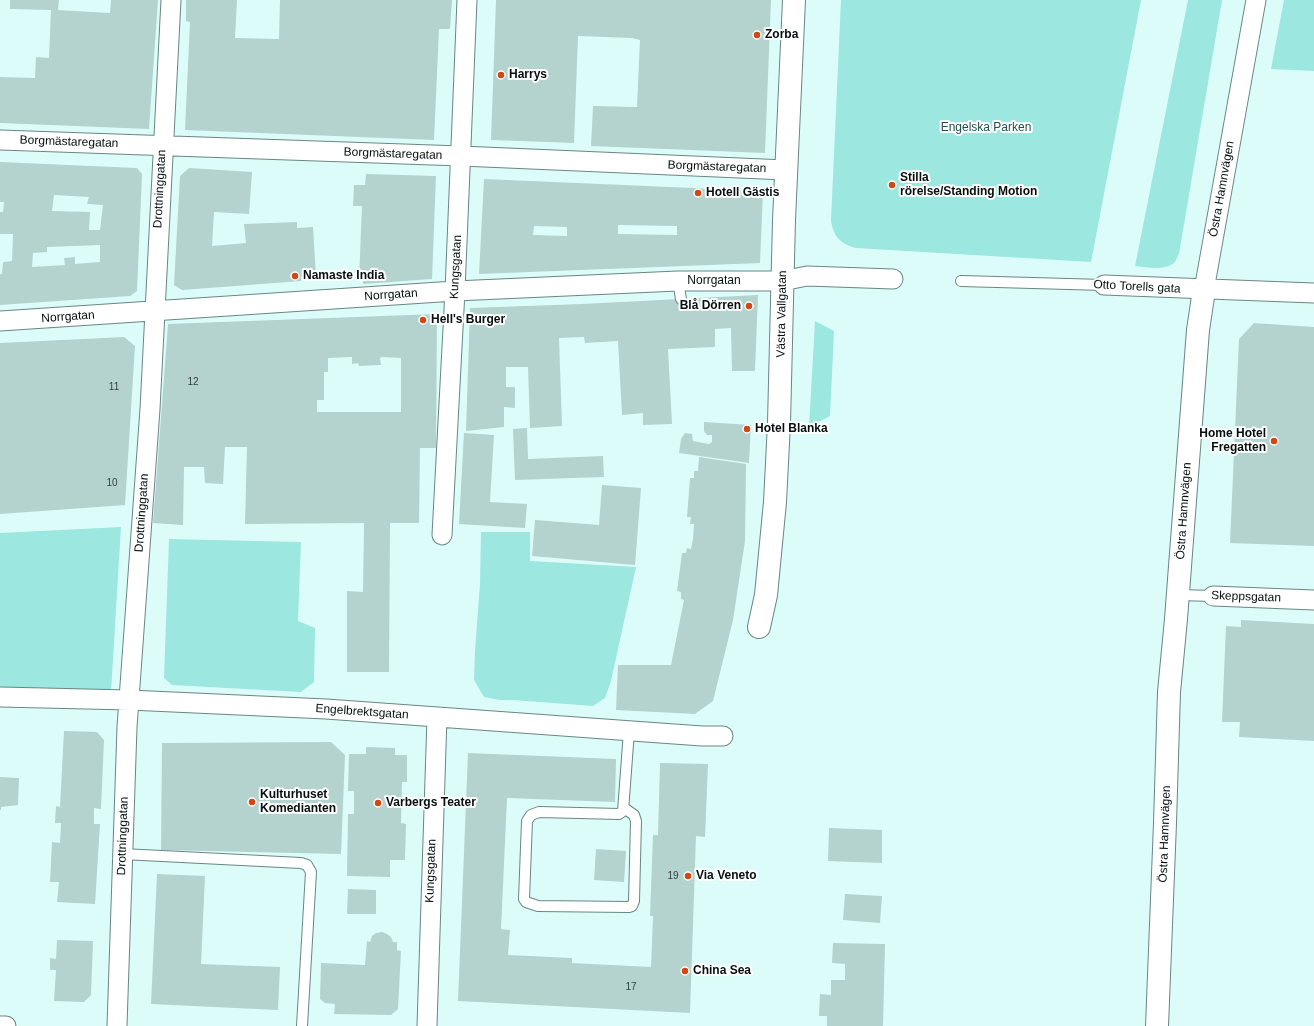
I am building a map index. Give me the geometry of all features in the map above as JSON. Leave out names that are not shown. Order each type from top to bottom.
[{"type":"street","name":"Drottninggatan","points":[[117,1026],[127,727],[150,409],[162,146],[171,0]]},
{"type":"street","name":"Kungsgatan","points":[[442,535],[455,291],[467,0]]},
{"type":"street","name":"Västra Vallgatan","points":[[759,627],[766,595],[775,502],[779,423],[786,170],[794,0]]},
{"type":"street","name":"Östra Hamnvägen","points":[[1157,1026],[1166,823],[1169,692],[1198,338],[1204,290],[1256,0]]},
{"type":"street","name":"Borgmästaregatan","points":[[0,140],[461,156],[786,170]]},
{"type":"street","points":[[782,281],[807,276],[893,279]]},
{"type":"street","name":"Norrgatan","points":[[0,321],[155,312],[455,291],[678,281],[782,281]]},
{"type":"street","name":"Otto Torells gata","points":[[1104,285],[1314,294]]},
{"type":"street","name":"Skeppsgatan","points":[[1213,596],[1314,600]]},
{"type":"street","name":"Engelbrektsgatan","points":[[0,697],[129,700],[326,709],[702,736],[723,736]]},
{"type":"street","name":"Kungsgatan","points":[[426,1026],[438,717]]},
{"type":"street","points":[[0,1026],[6,1026]]},
{"type":"lane","points":[[678,281],[681,299]]},
{"type":"lane","name":"Otto Torells gata","points":[[961,281],[1104,285]]},
{"type":"lane","name":"Skeppsgatan","points":[[1178,594],[1213,596]]},
{"type":"lane","points":[[624,808],[634,815],[636,821],[634,901],[632,906],[538,906],[526,902],[524,899],[527,821],[531,815],[539,812],[619,814],[623,811],[629,731]]},
{"type":"lane","points":[[122,854],[301,863],[306,865],[310,872],[302,1026]]},
{"type":"green space","name":"Engelska Parken","points":[[841,0],[1141,0],[1091,262],[856,248],[842,242],[838,238],[832,226],[831,220]]},
{"type":"green space","points":[[1188,0],[1222,0],[1179,254],[1174,263],[1166,267],[1155,268],[1135,266]]},
{"type":"green space","points":[[1284,0],[1314,0],[1314,71],[1271,69]]},
{"type":"green space","points":[[815,321],[834,331],[830,416],[809,427]]},
{"type":"green space","points":[[121,527],[111,692],[0,688],[0,533]]},
{"type":"green space","points":[[481,532],[530,532],[530,561],[636,567],[611,681],[605,698],[593,706],[500,700],[484,697],[474,680],[480,584]]},
{"type":"green space","points":[[169,539],[301,542],[298,621],[315,628],[314,682],[301,692],[172,685],[164,678]]},
{"type":"building","points":[[10,0],[59,0],[58,10],[110,13],[111,0],[158,0],[149,129],[0,123],[0,77],[35,78],[36,57],[49,58],[51,10],[10,9]]},
{"type":"building","points":[[186,0],[237,0],[235,38],[279,39],[280,0],[452,0],[450,29],[439,29],[434,140],[185,130],[190,22],[186,21]]},
{"type":"building","points":[[496,0],[771,0],[765,153],[591,146],[593,106],[637,107],[640,40],[632,38],[578,36],[574,143],[491,140]]},
{"type":"building","points":[[0,162],[137,168],[142,174],[137,291],[130,296],[0,305],[0,274],[2,274],[3,262],[12,261],[13,234],[0,234],[0,212],[3,212],[4,202],[0,202]],"holes":[[[54,195],[89,197],[87,204],[103,205],[100,230],[89,230],[90,212],[52,211]],[[100,245],[100,262],[75,264],[75,257],[64,258],[65,265],[32,267],[33,253],[47,252],[47,247]]]},
{"type":"building","points":[[189,168],[252,172],[249,214],[214,212],[212,246],[246,243],[244,224],[297,222],[297,228],[313,227],[316,276],[301,277],[301,281],[182,290],[174,285],[180,176]]},
{"type":"building","points":[[366,174],[436,176],[432,279],[363,284],[363,279],[359,280],[362,206],[353,206],[354,185],[365,185]]},
{"type":"building","points":[[484,179],[763,191],[760,263],[479,274]],"holes":[[[618,225],[677,226],[677,235],[618,234]],[[534,226],[567,227],[567,236],[533,235]]]},
{"type":"building","points":[[758,295],[755,371],[732,371],[731,328],[715,329],[715,347],[668,349],[672,424],[643,425],[643,413],[622,415],[618,341],[585,343],[584,337],[559,338],[562,426],[530,428],[528,367],[506,367],[506,387],[515,387],[515,408],[504,407],[504,427],[466,431],[470,308]]},
{"type":"building","points":[[437,314],[436,448],[420,448],[419,523],[390,523],[389,672],[347,672],[347,591],[363,592],[364,523],[245,524],[247,447],[225,447],[223,484],[205,483],[204,467],[184,467],[183,525],[153,523],[168,324]],"holes":[[[352,357],[352,364],[358,363],[359,366],[381,365],[380,358],[382,357],[401,358],[401,412],[317,412],[317,400],[324,400],[324,372],[328,372],[328,358]]]},
{"type":"building","name":"Home Hotel Fregatten","points":[[1254,323],[1314,327],[1314,546],[1230,543],[1239,339]]},
{"type":"building","points":[[124,337],[135,346],[125,505],[0,514],[0,343]]},
{"type":"building","points":[[704,422],[751,425],[749,463],[679,453],[681,439],[685,433],[692,434],[693,441],[709,444],[712,442],[712,435],[707,435],[704,431]]},
{"type":"building","points":[[527,428],[528,459],[603,456],[604,477],[515,480],[513,429]]},
{"type":"building","points":[[464,433],[494,435],[490,502],[527,504],[525,528],[459,524]]},
{"type":"building","points":[[699,457],[746,464],[745,541],[733,620],[713,701],[695,714],[616,710],[618,665],[671,665],[684,600],[681,599],[681,592],[677,591],[682,553],[686,553],[687,548],[691,549],[693,539],[694,524],[690,524],[691,517],[687,517],[690,478],[694,478],[694,471],[698,471]]},
{"type":"building","points":[[602,485],[641,488],[635,565],[532,556],[535,520],[599,525]]},
{"type":"building","points":[[1241,620],[1314,624],[1314,741],[1239,737],[1240,722],[1222,722],[1226,626],[1241,627]]},
{"type":"building","points":[[64,731],[97,732],[104,740],[101,809],[94,808],[94,824],[100,824],[95,904],[57,902],[59,882],[50,882],[52,842],[60,843],[61,823],[55,823],[56,806],[60,807]]},
{"type":"building","name":"Kulturhuset Komedianten","points":[[331,742],[345,755],[341,854],[161,850],[162,743]]},
{"type":"building","name":"Varbergs Teater","points":[[366,747],[395,748],[395,755],[407,755],[407,782],[402,782],[401,823],[406,824],[405,860],[390,860],[390,877],[347,876],[348,814],[354,814],[354,791],[348,791],[349,754],[366,754]]},
{"type":"building","points":[[468,753],[616,759],[615,802],[507,798],[501,929],[510,930],[508,955],[572,958],[572,963],[651,967],[653,916],[650,916],[653,835],[658,835],[660,763],[708,764],[705,837],[696,836],[690,1013],[458,1001]]},
{"type":"building","points":[[0,777],[19,778],[18,805],[1,807],[0,810]]},
{"type":"building","points":[[829,828],[882,830],[882,863],[828,861]]},
{"type":"building","points":[[596,849],[626,851],[624,882],[594,880]]},
{"type":"building","points":[[157,874],[205,876],[201,964],[280,967],[278,1010],[151,1004]]},
{"type":"building","points":[[348,889],[376,890],[376,914],[347,914]]},
{"type":"building","points":[[845,894],[882,896],[880,923],[843,920]]},
{"type":"building","points":[[382,932],[391,937],[393,942],[397,942],[397,950],[401,951],[398,1009],[391,1015],[334,1014],[335,1004],[325,1003],[320,999],[321,963],[365,965],[367,941],[370,942],[372,936],[376,933]]},
{"type":"building","points":[[57,940],[93,941],[91,995],[84,1002],[54,1001],[56,970],[50,970],[50,958],[56,959]]},
{"type":"building","points":[[833,943],[885,944],[883,1026],[827,1026],[827,1016],[819,1016],[820,994],[831,995],[831,980],[845,980],[845,964],[832,963]]},
{"type":"place","name":"Zorba","points":[[757,35]]},
{"type":"place","name":"Harrys","points":[[501,75]]},
{"type":"place","name":"Stilla rörelse/Standing Motion","points":[[892,185]]},
{"type":"place","name":"Hotell Gästis","points":[[698,193]]},
{"type":"place","name":"Namaste India","points":[[295,276]]},
{"type":"place","name":"Blå Dörren","points":[[749,306]]},
{"type":"place","name":"Hell's Burger","points":[[423,320]]},
{"type":"place","name":"Hotel Blanka","points":[[747,429]]},
{"type":"place","name":"Home Hotel Fregatten","points":[[1274,441]]},
{"type":"place","name":"Kulturhuset Komedianten","points":[[252,802]]},
{"type":"place","name":"Varbergs Teater","points":[[378,803]]},
{"type":"place","name":"Via Veneto","points":[[688,876]]},
{"type":"place","name":"China Sea","points":[[685,971]]}]
